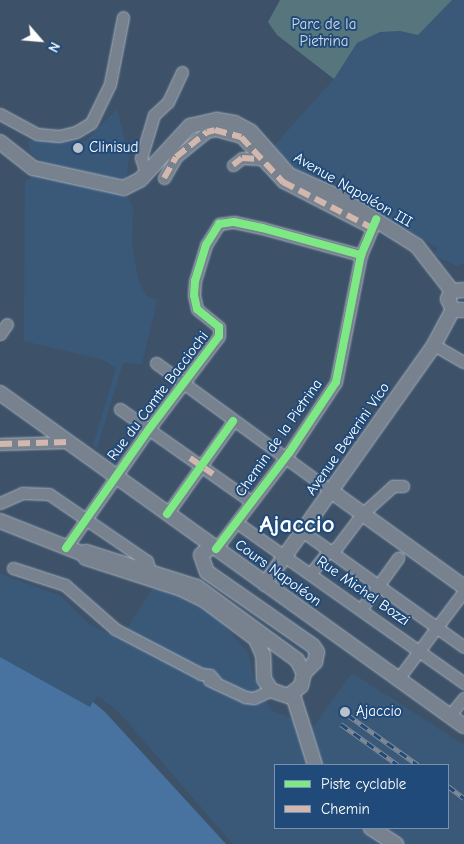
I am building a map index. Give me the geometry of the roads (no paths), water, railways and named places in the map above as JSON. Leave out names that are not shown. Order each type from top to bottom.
[{"type":"main road","name":"Avenue Napoléon III","points":[[0,142],[33,168],[124,188],[140,180],[190,126],[217,120],[235,123],[251,132],[289,175],[417,246],[458,290]]},
{"type":"main road","points":[[458,290],[448,299],[459,310]]},
{"type":"main road","name":"Avenue Beverini Vico","points":[[265,584],[459,310]]},
{"type":"main road","name":"Cours Napoléon","points":[[0,393],[464,726]]},
{"type":"main road","points":[[331,491],[464,589]]},
{"type":"main road","points":[[0,522],[55,541],[61,546],[83,554],[86,558],[180,588],[204,600],[256,639],[264,661],[264,679],[272,690],[282,695],[293,694],[301,686],[304,673],[315,662],[317,652],[313,646],[207,572],[201,555],[214,547]]},
{"type":"main road","points":[[0,529],[53,547],[61,546]]},
{"type":"main road","points":[[83,554],[86,552],[197,587],[297,660],[304,673]]},
{"type":"main road","points":[[264,661],[283,650]]},
{"type":"main road","points":[[293,694],[315,764]]},
{"type":"main road","points":[[373,829],[396,844]]},
{"type":"street","points":[[0,114],[38,134],[59,136],[76,132],[91,123],[110,84],[123,17]]},
{"type":"street","points":[[146,173],[141,158],[154,115],[168,102],[182,72]]},
{"type":"street","points":[[164,178],[176,158],[206,132],[215,130],[241,137],[259,159],[283,182],[371,222]]},
{"type":"street","points":[[233,165],[242,158],[259,159]]},
{"type":"street","name":"Rue du Comte Bacciochi","points":[[61,546],[85,519],[148,429],[221,331],[197,309],[194,295],[195,281],[206,245],[219,224],[234,222],[262,228],[361,255]]},
{"type":"street","name":"Chemin de la Pietrina","points":[[214,547],[252,502],[284,459],[336,382],[361,255],[371,222]]},
{"type":"street","points":[[0,334],[7,324]]},
{"type":"street","points":[[434,346],[464,362]]},
{"type":"street","points":[[156,363],[284,459],[331,491]]},
{"type":"street","points":[[120,410],[252,502]]},
{"type":"street","points":[[167,514],[233,421]]},
{"type":"street","points":[[0,444],[68,442]]},
{"type":"street","points":[[311,573],[332,551],[362,514],[393,486],[403,486]]},
{"type":"street","points":[[0,503],[22,493],[39,492],[65,504],[146,562],[150,572]]},
{"type":"street","name":"Rue Michel Bozzi","points":[[243,527],[362,608],[464,683]]},
{"type":"street","points":[[302,531],[464,647]]},
{"type":"street","points":[[362,608],[398,558]]},
{"type":"street","points":[[13,568],[65,585],[109,625],[201,674],[210,675],[215,681],[245,697],[254,698],[272,690]]},
{"type":"street","points":[[398,678],[464,589]]},
{"type":"street","points":[[450,715],[464,698]]},
{"type":"railway","points":[[348,715],[417,764]]},
{"type":"railway","points":[[341,724],[397,764]]},
{"type":"railway","points":[[449,787],[464,798]]},
{"type":"place","name":"Clinisud","points":[[78,148]]},
{"type":"place","name":"Ajaccio","points":[[345,712]]},
{"type":"district","name":"Ajaccio","points":[[297,524]]},
{"type":"park label","name":"Parc de la Pietrina","points":[[324,32]]}]
